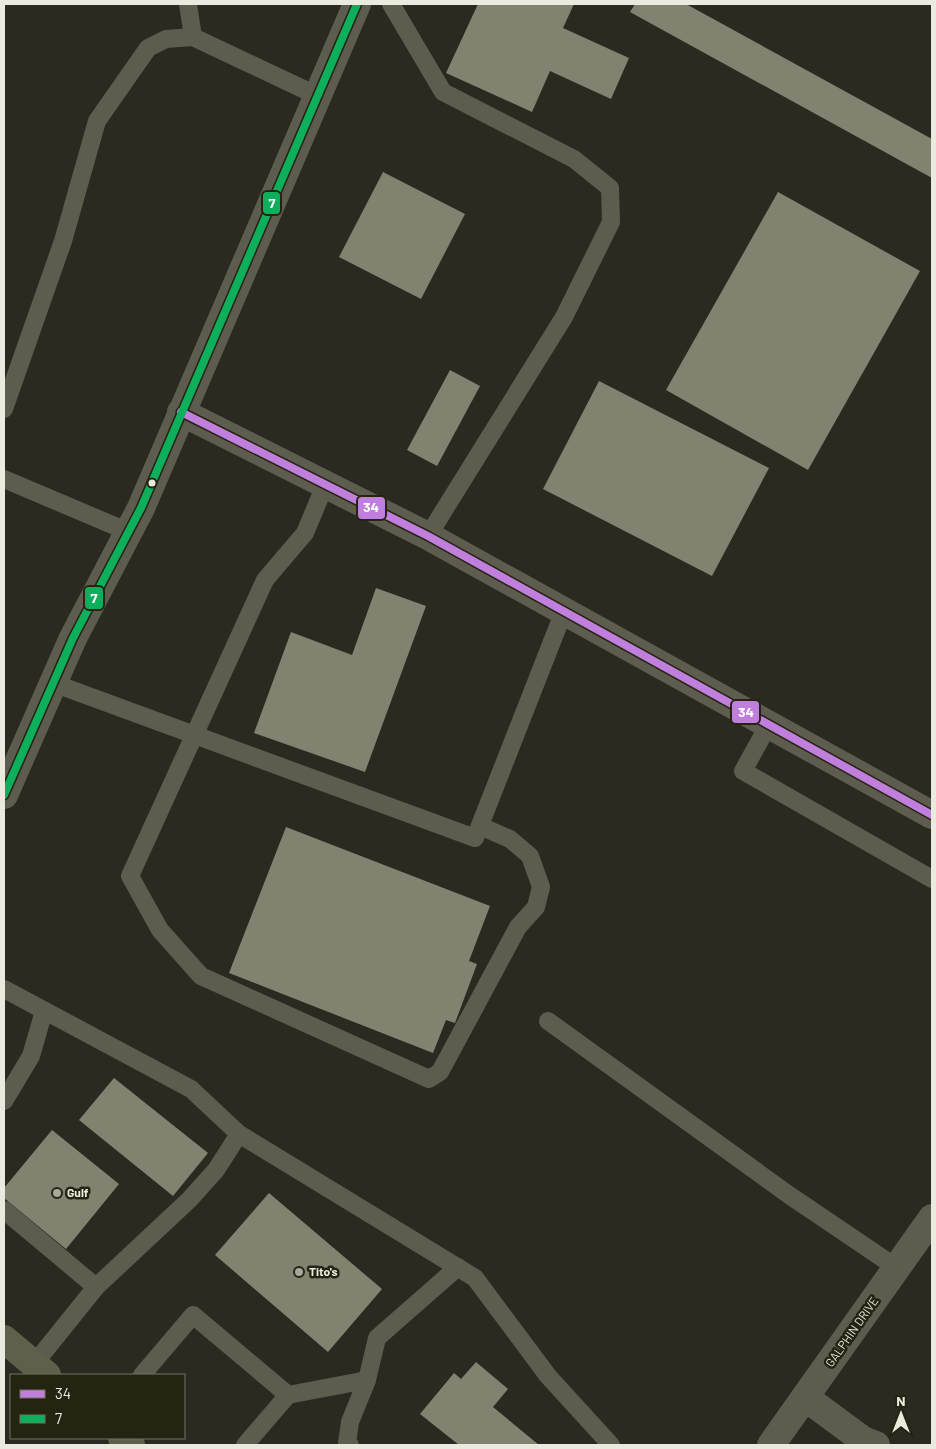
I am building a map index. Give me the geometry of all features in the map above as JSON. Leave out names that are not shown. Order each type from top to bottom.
[{"type":"main road","points":[[4,1339],[41,1370]]},
{"type":"street","points":[[4,795],[73,638],[141,508],[357,4]]},
{"type":"street","points":[[181,412],[428,536],[932,815]]},
{"type":"street","name":"GALPHIN DRIVE","points":[[770,1445],[806,1398],[932,1218]]},
{"type":"street","points":[[806,1398],[863,1440],[876,1445]]},
{"type":"lane","points":[[188,4],[193,38]]},
{"type":"lane","points":[[391,4],[443,92],[574,158],[610,188],[611,222],[564,317],[428,536]]},
{"type":"lane","points":[[4,409],[63,241],[97,121],[148,48],[166,39],[193,38],[318,96]]},
{"type":"lane","points":[[4,479],[129,532]]},
{"type":"lane","points":[[325,485],[305,533],[264,580],[130,876],[160,930],[201,976],[429,1079],[440,1072],[518,927],[536,907],[541,887],[530,856],[510,839],[480,826]]},
{"type":"lane","points":[[53,683],[475,838],[564,611]]},
{"type":"lane","points":[[769,724],[743,771],[932,880]]},
{"type":"lane","points":[[4,989],[191,1089],[239,1134],[475,1278],[548,1376],[611,1445]]},
{"type":"lane","points":[[4,1102],[31,1056],[44,1011]]},
{"type":"lane","points":[[548,1021],[788,1195],[897,1268]]},
{"type":"lane","points":[[41,1370],[96,1287],[190,1200],[216,1170],[239,1134]]},
{"type":"lane","points":[[4,1210],[96,1287]]},
{"type":"lane","points":[[350,1445],[347,1444],[350,1422],[367,1380],[377,1338],[458,1267]]},
{"type":"lane","points":[[143,1374],[193,1315],[288,1395]]},
{"type":"lane","points":[[245,1445],[288,1395],[367,1380]]},
{"type":"building","points":[[478,4],[574,4],[563,28],[629,58],[611,99],[550,71],[532,112],[446,73]]},
{"type":"building","points":[[635,4],[686,4],[932,139],[932,178],[630,12]]},
{"type":"building","points":[[383,172],[465,214],[421,299],[339,257]]},
{"type":"building","points":[[778,192],[920,271],[808,470],[666,390]]},
{"type":"building","points":[[450,370],[480,386],[437,466],[407,450]]},
{"type":"building","points":[[599,381],[769,468],[712,576],[543,489]]},
{"type":"building","points":[[376,588],[426,606],[365,772],[254,733],[291,632],[352,655]]},
{"type":"building","points":[[286,827],[490,906],[469,961],[477,964],[455,1023],[446,1020],[433,1053],[229,973]]},
{"type":"building","points":[[114,1078],[208,1153],[173,1196],[79,1120]]},
{"type":"building","name":"Gulf","points":[[52,1130],[119,1184],[66,1249],[4,1198],[4,1188]]},
{"type":"building","name":"Tito's","points":[[269,1193],[382,1289],[328,1352],[215,1255]]},
{"type":"building","points":[[476,1362],[508,1389],[493,1407],[539,1445],[459,1445],[420,1414],[454,1373],[461,1379]]},
{"type":"transit line","name":"7","points":[[4,795],[73,638],[141,508],[357,4]]},
{"type":"transit line","name":"34","points":[[181,412],[428,536],[932,815]]},
{"type":"place","name":"Gulf","points":[[57,1193]]},
{"type":"place","name":"Tito's","points":[[299,1272]]}]
